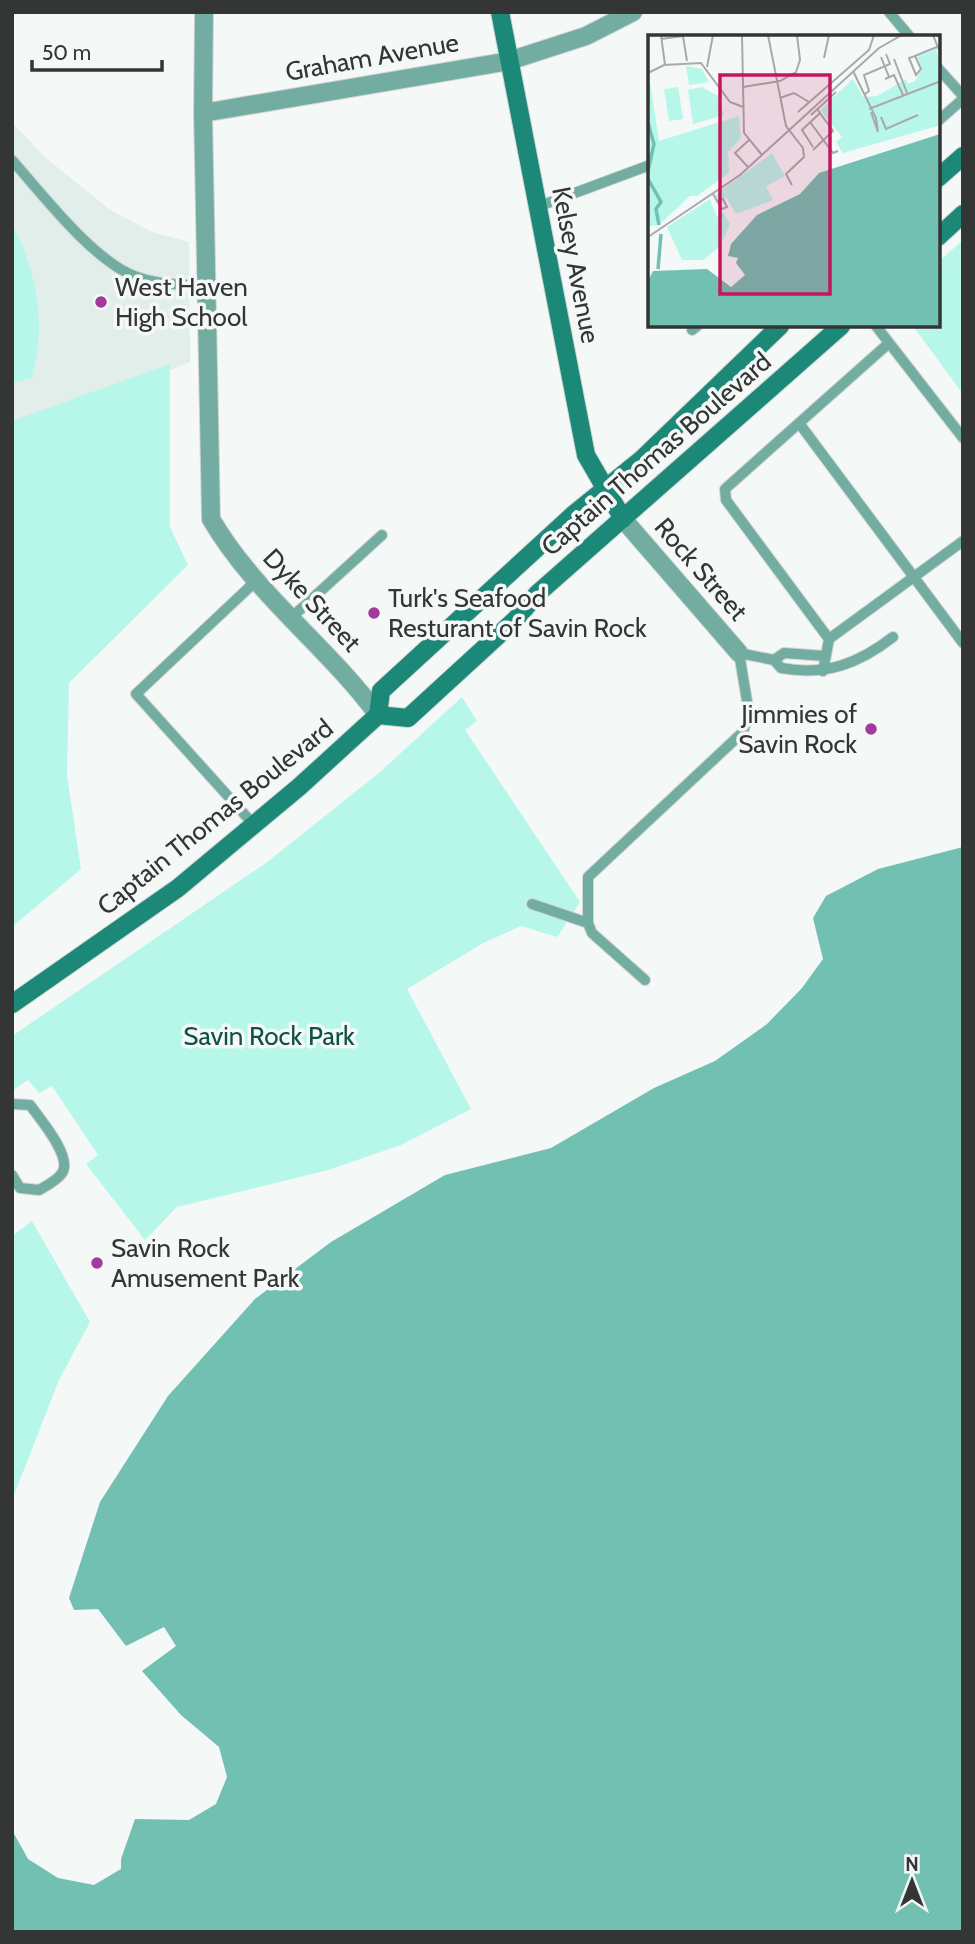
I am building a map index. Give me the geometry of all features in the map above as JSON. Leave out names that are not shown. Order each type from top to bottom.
[{"type":"main road","name":"Kelsey Avenue","points":[[500,12],[586,455],[623,519]]},
{"type":"main road","points":[[940,175],[963,156]]},
{"type":"main road","points":[[940,235],[963,214]]},
{"type":"main road","name":"Captain Thomas Boulevard","points":[[12,1004],[167,896],[254,825],[378,715],[381,691],[642,459],[779,327]]},
{"type":"main road","name":"Captain Thomas Boulevard","points":[[378,715],[408,718],[515,620],[537,594],[840,327]]},
{"type":"street","points":[[204,12],[206,285]]},
{"type":"street","name":"Graham Avenue","points":[[203,113],[509,61],[586,36],[632,12]]},
{"type":"street","name":"Dyke Street","points":[[206,285],[211,519],[229,550],[358,688],[378,715]]},
{"type":"street","name":"Rock Street","points":[[623,519],[739,653]]},
{"type":"lane","points":[[889,12],[908,35]]},
{"type":"lane","points":[[940,70],[963,97],[940,119]]},
{"type":"lane","points":[[12,160],[91,244],[116,266],[135,276],[159,283],[206,285]]},
{"type":"lane","points":[[537,207],[648,165]]},
{"type":"lane","points":[[877,327],[963,438]]},
{"type":"lane","points":[[829,639],[724,495],[725,489],[889,343]]},
{"type":"lane","points":[[799,423],[963,643]]},
{"type":"lane","points":[[292,617],[382,535]]},
{"type":"lane","points":[[823,671],[829,639],[963,541]]},
{"type":"lane","points":[[254,825],[136,694],[257,580]]},
{"type":"lane","points":[[645,980],[599,942],[588,923],[588,877],[743,732],[749,713],[739,653],[774,660],[781,668],[823,671],[853,663],[893,637]]},
{"type":"lane","points":[[774,660],[784,653],[825,656]]},
{"type":"lane","points":[[533,904],[588,923]]},
{"type":"lane","points":[[12,1104],[30,1105],[63,1154],[65,1165],[62,1174],[39,1190],[20,1188],[12,1175]]},
{"type":"shaded area","name":"West Haven High School","points":[[12,123],[46,158],[109,209],[152,232],[189,242],[190,362],[12,436]]},
{"type":"shaded area","points":[[963,847],[963,1932],[12,1932],[12,1830],[28,1859],[58,1878],[94,1885],[121,1869],[121,1859],[135,1819],[189,1820],[216,1804],[227,1777],[219,1747],[181,1715],[142,1671],[176,1646],[164,1627],[126,1646],[98,1609],[74,1610],[69,1598],[100,1502],[168,1396],[255,1299],[331,1242],[445,1175],[551,1148],[654,1088],[715,1061],[767,1024],[802,988],[823,959],[813,918],[826,896],[878,869]]},
{"type":"green space","points":[[12,224],[28,262],[39,319],[32,378],[12,383]]},
{"type":"green space","points":[[963,240],[963,394],[914,327],[940,327],[940,260]]},
{"type":"green space","points":[[170,364],[170,527],[188,565],[69,683],[67,775],[81,869],[12,927],[12,421]]},
{"type":"green space","name":"Savin Rock Park","points":[[462,697],[477,721],[465,730],[580,902],[557,937],[521,926],[485,942],[407,989],[471,1109],[401,1145],[328,1170],[177,1207],[145,1240],[86,1164],[98,1155],[52,1086],[39,1093],[28,1080],[12,1091],[12,1036],[266,863],[380,772]]},
{"type":"green space","points":[[32,1221],[90,1322],[59,1380],[12,1500],[12,1236]]},
{"type":"place","name":"West Haven High School","points":[[101,302]]},
{"type":"place","name":"Turk's Seafood Resturant of Savin Rock","points":[[374,613]]},
{"type":"place","name":"Jimmies of Savin Rock","points":[[871,729]]},
{"type":"place","name":"Savin Rock Amusement Park","points":[[97,1263]]}]
